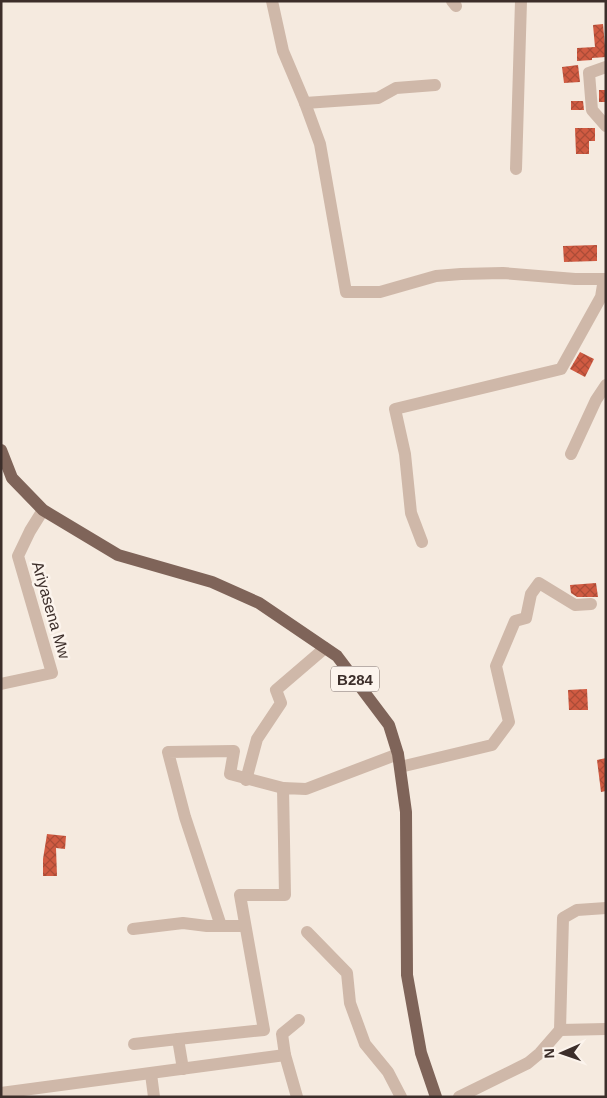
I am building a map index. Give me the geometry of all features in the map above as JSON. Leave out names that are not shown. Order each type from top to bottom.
[{"type":"main road","name":"B284","points":[[1,450],[12,478],[43,510],[118,555],[212,582],[259,604],[337,656],[389,725],[399,760],[406,812],[407,975],[422,1053],[436,1097]]},
{"type":"street","points":[[272,1],[283,51],[305,102],[320,144],[346,292],[380,292],[436,276],[461,274],[503,273],[605,280],[601,296],[561,369],[395,408],[405,454],[412,513],[422,542]]},
{"type":"street","points":[[516,169],[521,1]]},
{"type":"street","points":[[606,67],[589,73],[592,110],[606,126]]},
{"type":"street","points":[[305,102],[378,98],[396,88],[435,85]]},
{"type":"street","points":[[572,454],[596,400],[606,385]]},
{"type":"street","name":"Ariyasena Mw","points":[[1,684],[52,673],[18,556],[43,510]]},
{"type":"street","points":[[221,926],[185,817],[168,752],[234,751],[230,774],[246,780],[283,788],[306,789],[399,760],[492,745],[509,722],[496,666],[515,621],[526,618],[531,594],[539,583],[575,606],[591,604]]},
{"type":"street","points":[[246,780],[257,739],[281,703],[276,690],[325,648]]},
{"type":"street","points":[[134,1044],[264,1030],[240,895],[285,895],[283,788]]},
{"type":"street","points":[[459,1097],[528,1063],[540,1053],[560,1030],[563,975],[563,918],[577,910],[606,908]]},
{"type":"street","points":[[133,929],[183,923],[245,926]]},
{"type":"street","points":[[306,932],[347,973],[350,1003],[365,1044],[388,1072],[401,1097]]},
{"type":"street","points":[[297,1097],[285,1056],[282,1034],[299,1020]]},
{"type":"street","points":[[560,1030],[606,1029]]},
{"type":"street","points":[[178,1039],[183,1069]]},
{"type":"street","points":[[1,1093],[65,1091],[151,1074],[285,1056]]},
{"type":"street","points":[[151,1074],[154,1097]]},
{"type":"building","points":[[603,24],[606,57],[577,61],[577,48],[595,47],[593,25]]},
{"type":"building","points":[[578,65],[580,82],[564,83],[562,67]]},
{"type":"building","points":[[599,90],[606,90],[606,102],[599,102]]},
{"type":"building","points":[[571,101],[583,101],[584,110],[571,110]]},
{"type":"building","points":[[575,128],[595,128],[595,141],[589,141],[589,154],[576,154]]},
{"type":"building","points":[[597,245],[597,261],[564,262],[563,246]]},
{"type":"building","points":[[580,352],[594,359],[585,377],[570,369]]},
{"type":"building","points":[[596,583],[598,597],[577,597],[571,593],[570,585]]},
{"type":"building","points":[[587,689],[588,710],[569,710],[568,690]]},
{"type":"building","points":[[606,758],[606,791],[601,792],[597,760]]},
{"type":"building","points":[[47,834],[66,836],[65,849],[56,848],[57,876],[43,876],[43,859]]}]
